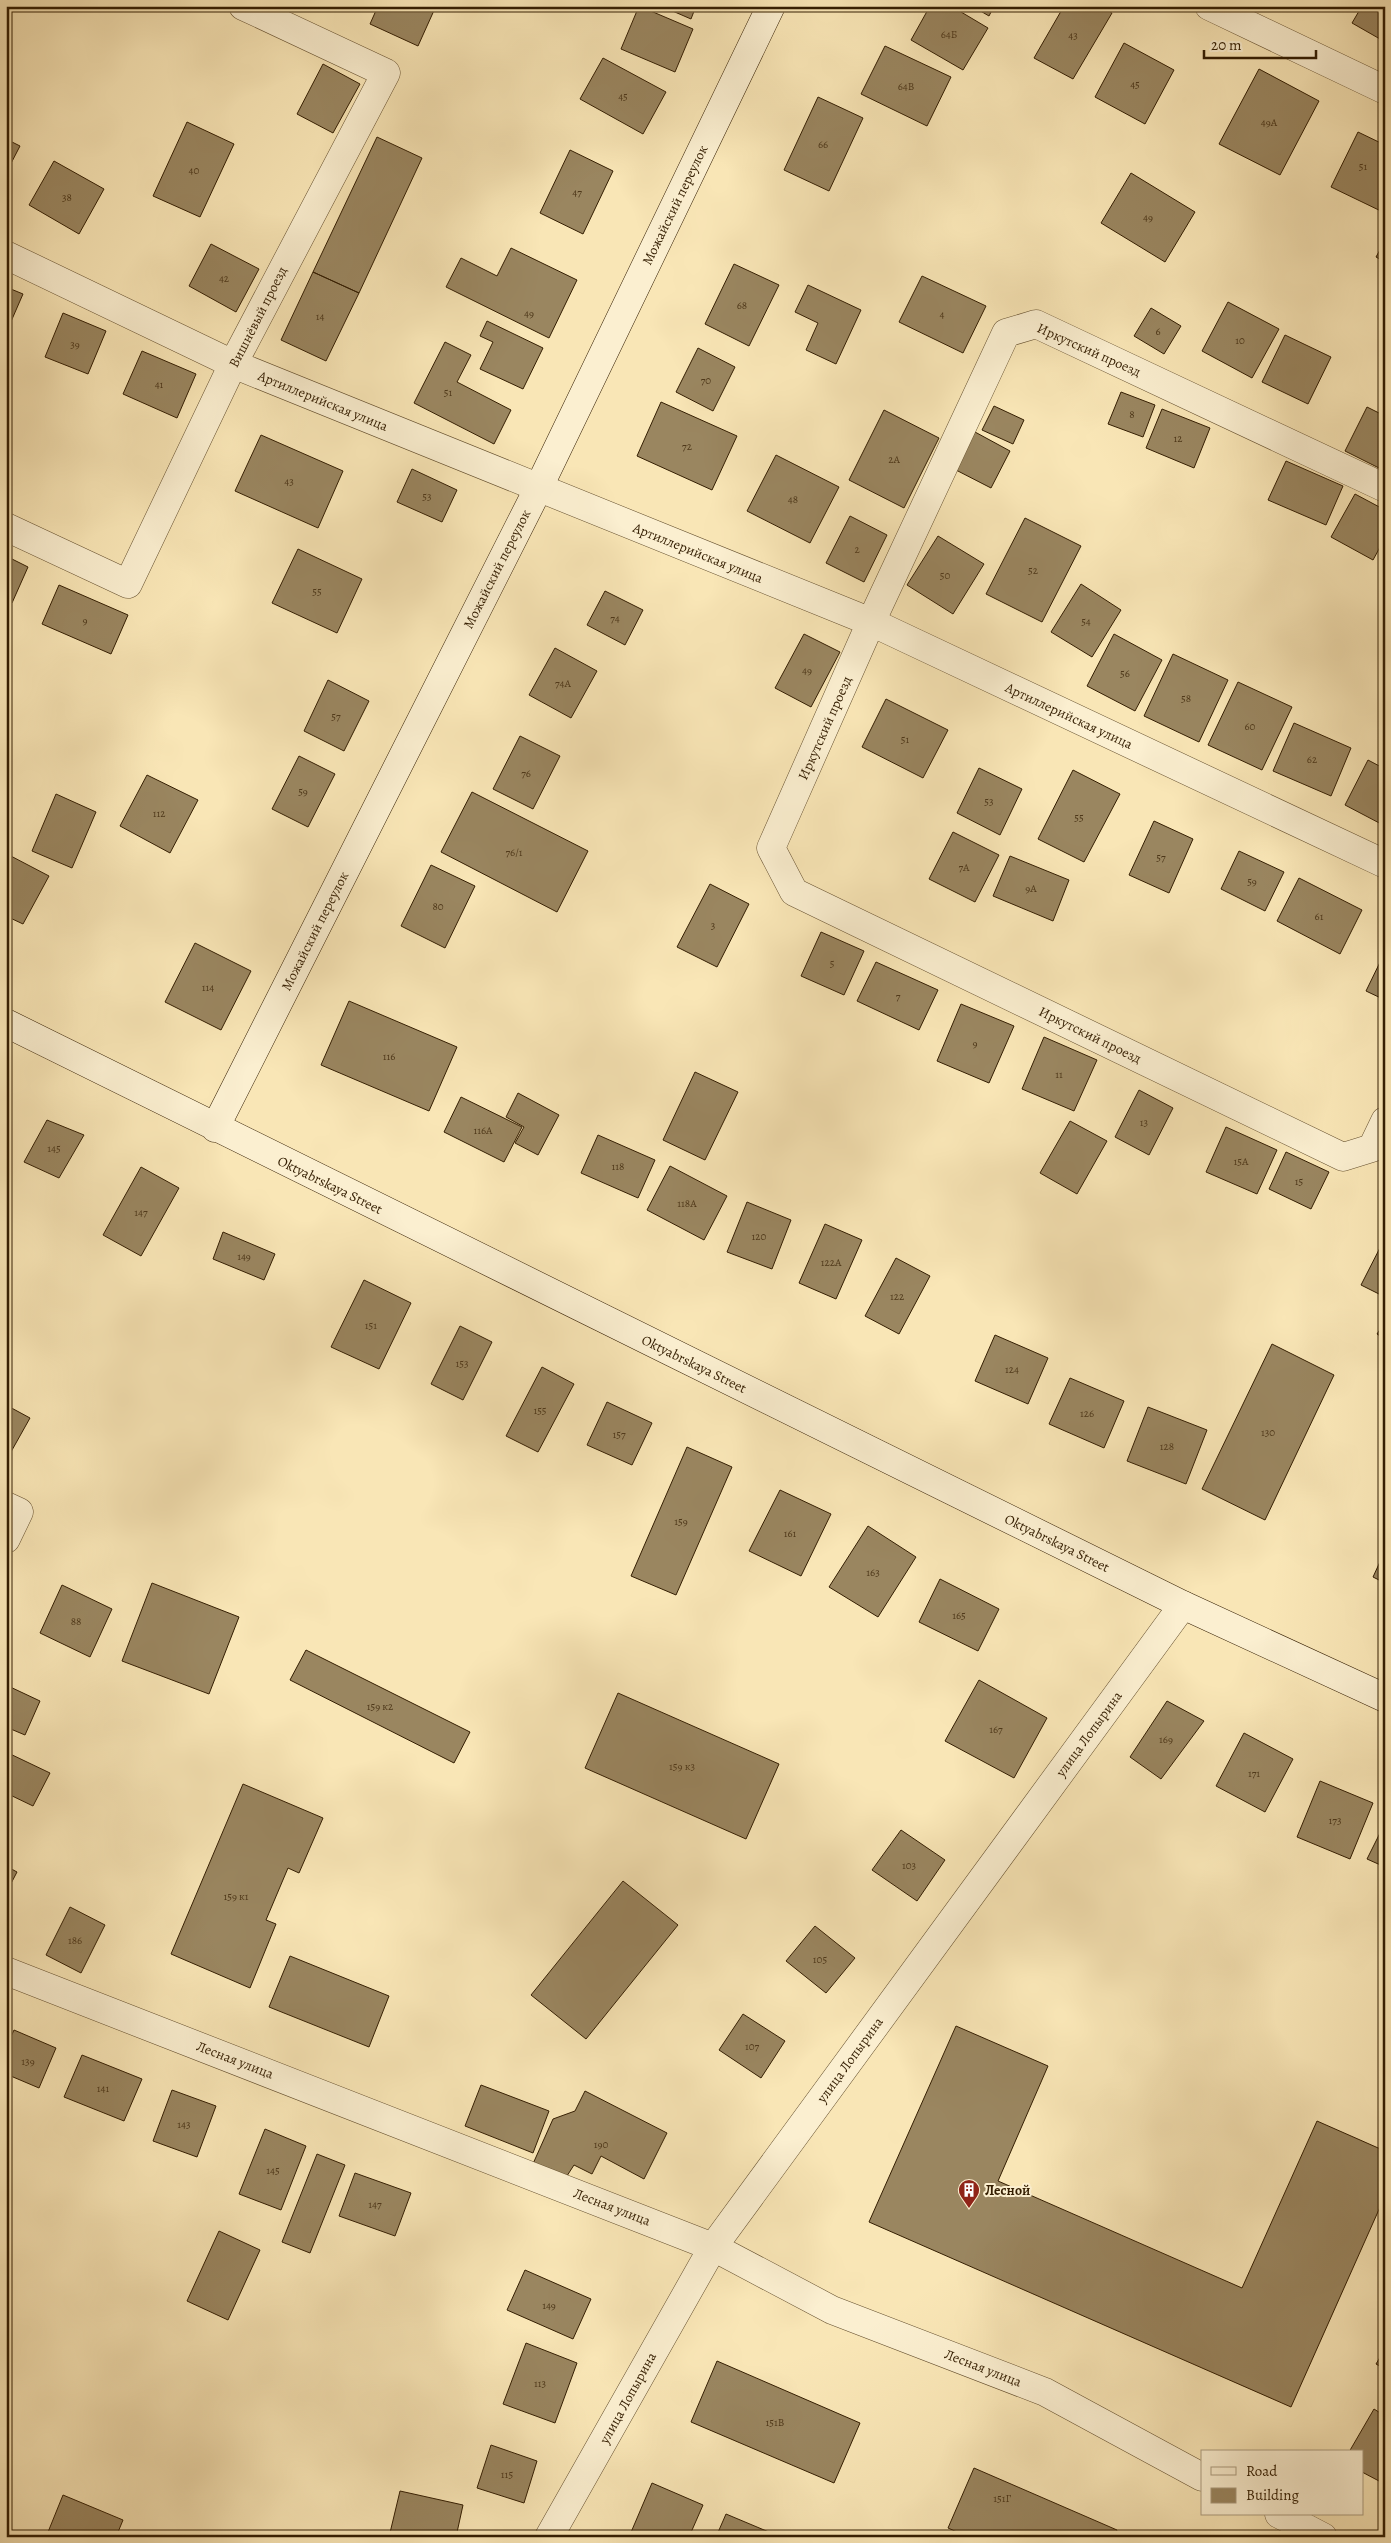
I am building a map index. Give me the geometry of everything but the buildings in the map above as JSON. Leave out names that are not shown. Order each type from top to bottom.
[{"type":"street","name":"Вишнёвый проезд","points":[[6,527],[128,584],[233,364],[386,73],[243,6]]},
{"type":"street","name":"Можайский переулок","points":[[215,1128],[538,489],[771,6]]},
{"type":"street","points":[[1209,6],[1385,90]]},
{"type":"street","name":"Артиллерийская улица","points":[[6,255],[233,364],[538,489],[871,622],[1385,864]]},
{"type":"street","name":"Иркутский проезд","points":[[1385,488],[1036,324],[1006,333],[871,622],[771,848],[794,892],[1343,1157],[1372,1148],[1385,1121]]},
{"type":"street","name":"Oktyabrskaya Street","points":[[6,1023],[1183,1606],[1385,1698]]},
{"type":"street","points":[[6,1539],[13,1509]]},
{"type":"street","name":"улица Лопырина","points":[[550,2537],[713,2247],[1183,1606]]},
{"type":"street","name":"Лесная улица","points":[[6,1971],[713,2247],[832,2310],[1046,2392],[1201,2476]]},
{"type":"street","points":[[1283,2516],[1323,2537]]},
{"type":"place","name":"Лесной","points":[[969,2209]]}]
